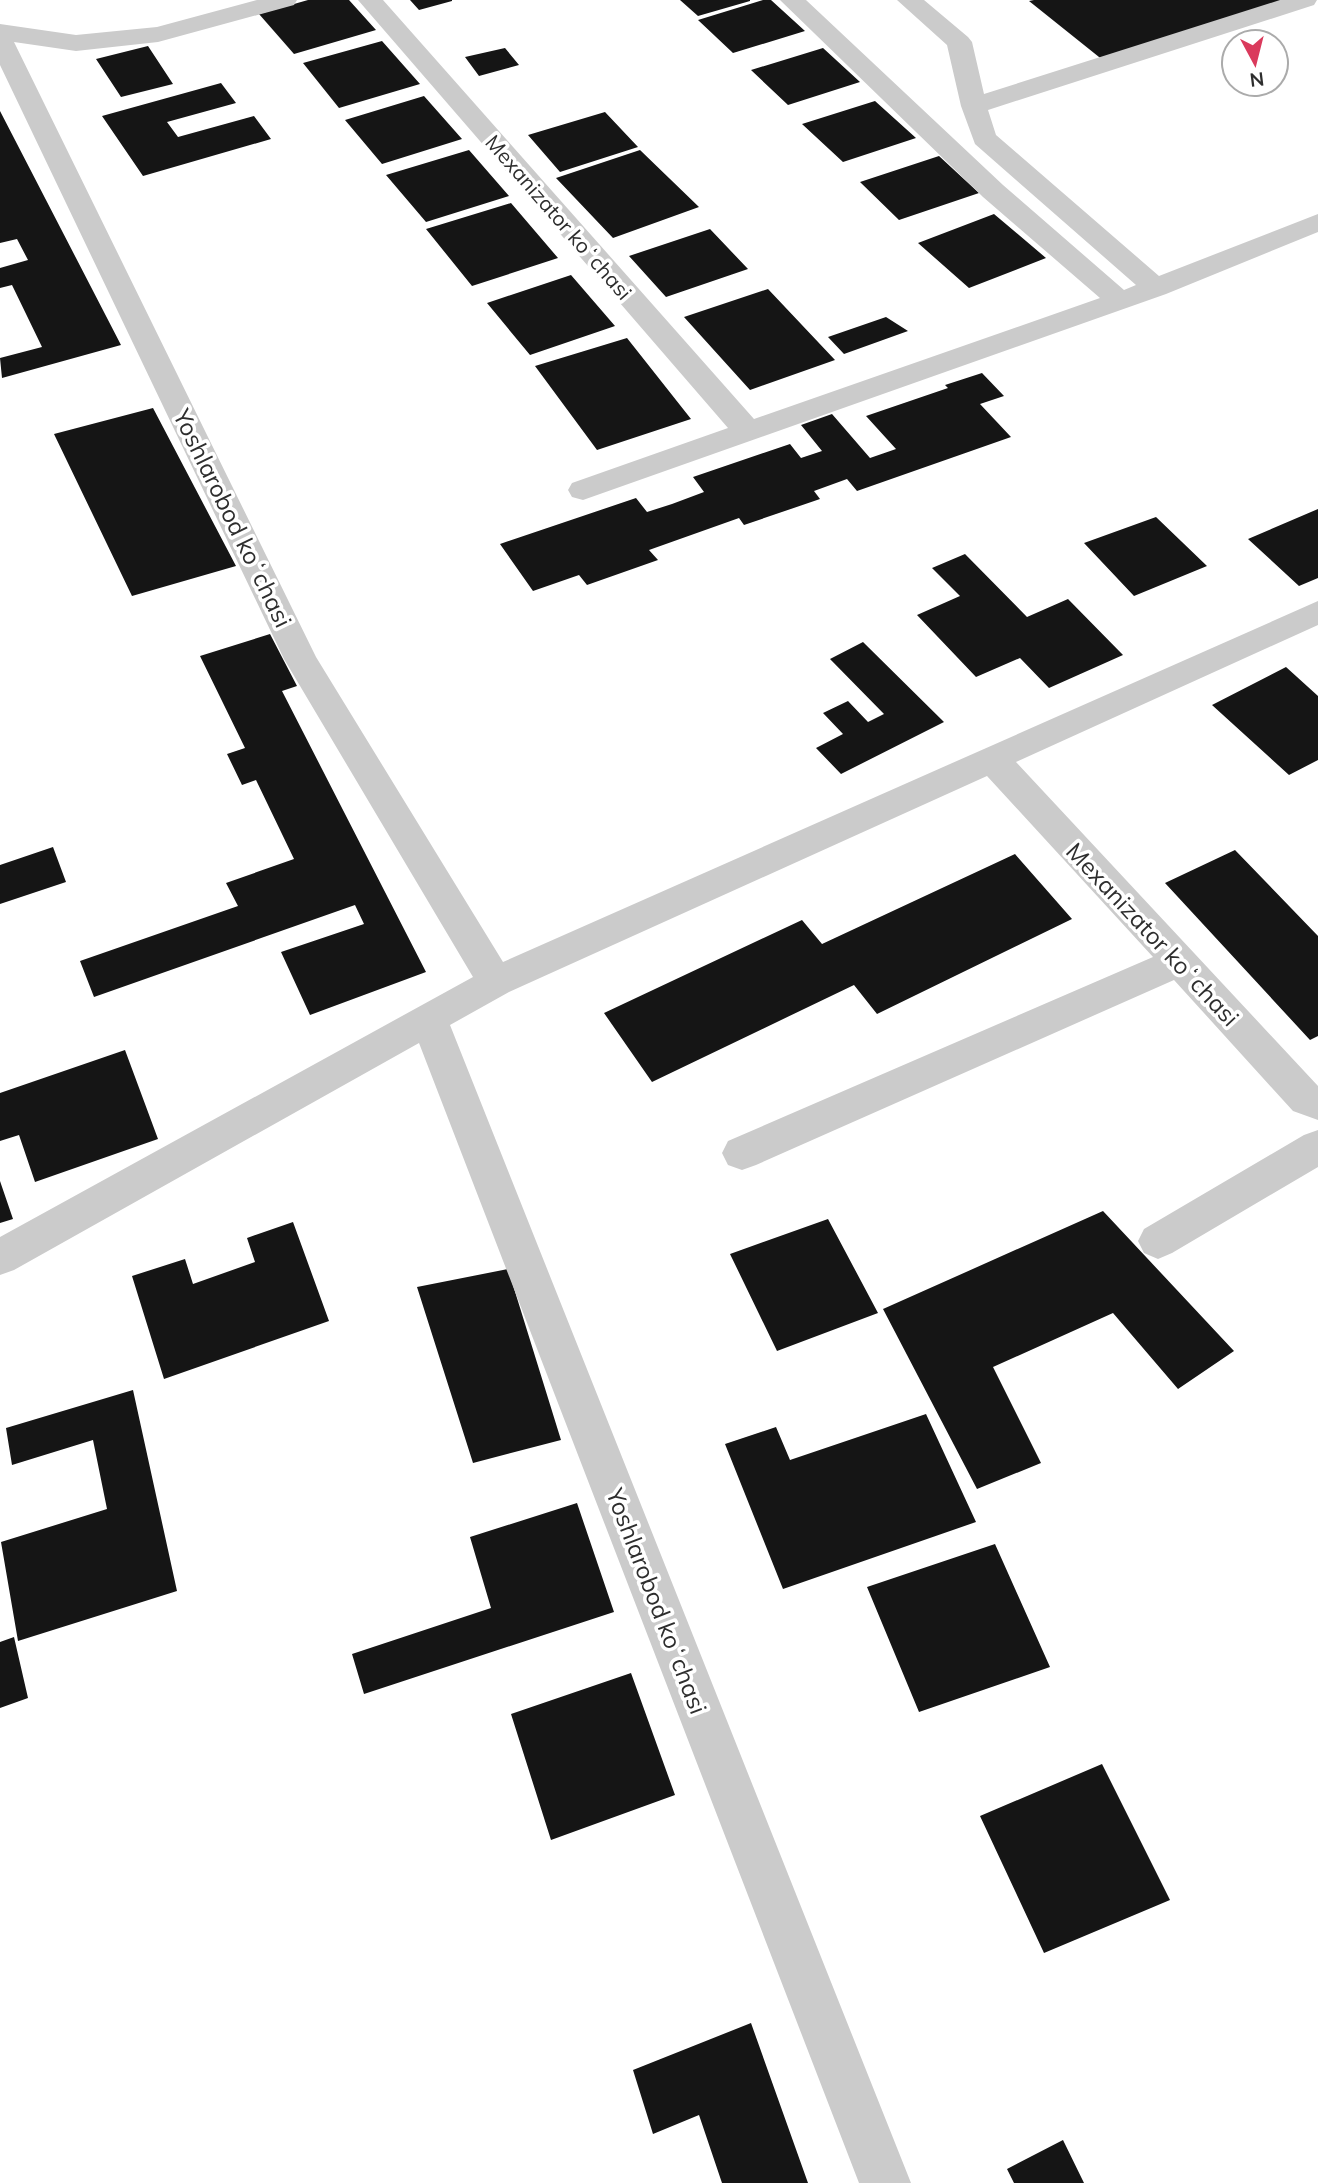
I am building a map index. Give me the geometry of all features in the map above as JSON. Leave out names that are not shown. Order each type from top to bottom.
[{"type":"street","points":[[14,68],[285,0]]},
{"type":"street","name":"Mexanizator koʻchasi","points":[[370,0],[748,433]]},
{"type":"street","points":[[792,0],[993,191],[1120,301]]},
{"type":"street","points":[[909,0],[960,42],[974,107],[984,138],[1156,288]]},
{"type":"street","points":[[974,107],[1305,0]]},
{"type":"street","points":[[0,32],[76,43],[158,34]]},
{"type":"street","name":"Yoshlarobod koʻchasi","points":[[0,38],[301,659],[496,982]]},
{"type":"street","points":[[583,490],[1156,288],[1318,222]]},
{"type":"street","points":[[0,1256],[496,982],[1318,612]]},
{"type":"street","name":"Mexanizator koʻchasi","points":[[992,759],[1307,1100],[1318,1104]]},
{"type":"street","points":[[741,1153],[1179,962]]},
{"type":"street","name":"Yoshlarobod koʻchasi","points":[[429,1019],[885,2183]]},
{"type":"street","points":[[1158,1241],[1318,1147]]},
{"type":"building","points":[[308,0],[349,0],[376,30],[294,54],[259,14]]},
{"type":"building","points":[[410,0],[452,0],[452,1],[419,10]]},
{"type":"building","points":[[680,0],[750,0],[750,1],[698,16]]},
{"type":"building","points":[[763,0],[771,0],[805,31],[733,53],[698,20]]},
{"type":"building","points":[[1290,0],[1104,61],[1029,1]]},
{"type":"building","points":[[382,41],[420,84],[339,108],[303,63]]},
{"type":"building","points":[[148,46],[173,84],[121,97],[96,59]]},
{"type":"building","points":[[505,48],[519,65],[479,76],[465,57]]},
{"type":"building","points":[[823,48],[860,82],[788,105],[751,70]]},
{"type":"building","points":[[221,83],[236,103],[167,122],[178,137],[254,116],[271,139],[143,176],[102,116]]},
{"type":"building","points":[[424,96],[462,139],[382,164],[345,120]]},
{"type":"building","points":[[875,101],[916,138],[843,162],[802,124]]},
{"type":"building","points":[[0,111],[121,345],[2,378],[0,358],[42,347],[12,285],[0,288],[0,268],[28,260],[17,239],[0,243]]},
{"type":"building","points":[[605,112],[638,147],[560,172],[528,135]]},
{"type":"building","points":[[469,150],[509,196],[426,222],[386,175]]},
{"type":"building","points":[[640,150],[699,207],[613,238],[556,178]]},
{"type":"building","points":[[939,156],[979,193],[899,220],[860,182]]},
{"type":"building","points":[[511,203],[558,258],[472,286],[426,229]]},
{"type":"building","points":[[994,214],[1046,258],[969,288],[918,243]]},
{"type":"building","points":[[710,229],[748,269],[666,297],[629,256]]},
{"type":"building","points":[[571,275],[615,326],[530,355],[487,303]]},
{"type":"building","points":[[768,289],[835,360],[750,390],[684,317]]},
{"type":"building","points":[[886,317],[908,331],[844,354],[828,337]]},
{"type":"building","points":[[627,338],[691,419],[597,450],[535,366]]},
{"type":"building","points":[[982,373],[1004,396],[980,404],[1011,437],[857,491],[847,479],[814,491],[820,499],[744,525],[739,518],[649,550],[658,560],[587,585],[579,575],[533,591],[500,544],[636,498],[647,512],[672,504],[704,492],[693,477],[790,444],[801,458],[822,451],[801,425],[832,414],[870,458],[896,449],[866,416],[948,388],[945,385]]},
{"type":"building","points":[[153,408],[236,566],[132,596],[54,434]]},
{"type":"building","points":[[1318,509],[1318,578],[1299,586],[1248,539]]},
{"type":"building","points":[[1156,517],[1207,566],[1134,596],[1084,543]]},
{"type":"building","points":[[965,554],[1027,617],[1068,599],[1123,655],[1049,688],[1020,658],[976,677],[917,615],[960,596],[932,568]]},
{"type":"building","points":[[270,634],[297,686],[282,691],[426,972],[310,1015],[281,952],[364,924],[355,905],[94,997],[80,961],[238,906],[226,883],[294,859],[256,780],[242,785],[227,754],[245,748],[200,656]]},
{"type":"building","points":[[863,642],[944,722],[841,774],[816,748],[843,734],[823,713],[848,701],[868,722],[884,714],[830,659]]},
{"type":"building","points":[[1286,667],[1318,696],[1318,760],[1289,775],[1212,705]]},
{"type":"building","points":[[53,847],[66,882],[0,904],[0,865]]},
{"type":"building","points":[[1235,850],[1318,936],[1318,1036],[1310,1040],[1165,883]]},
{"type":"building","points":[[1015,854],[1072,919],[877,1014],[854,985],[652,1082],[604,1013],[802,920],[822,944]]},
{"type":"building","points":[[125,1050],[158,1139],[35,1182],[19,1135],[0,1141],[0,1093]]},
{"type":"building","points":[[0,1181],[13,1219],[0,1223]]},
{"type":"building","points":[[1103,1211],[1234,1351],[1178,1389],[1113,1313],[993,1367],[1041,1463],[977,1489],[883,1309]]},
{"type":"building","points":[[828,1219],[878,1313],[777,1351],[730,1254]]},
{"type":"building","points":[[293,1222],[329,1321],[164,1379],[132,1276],[185,1259],[193,1284],[255,1262],[247,1238]]},
{"type":"building","points":[[508,1269],[561,1440],[473,1463],[417,1287]]},
{"type":"building","points":[[133,1390],[177,1591],[18,1641],[1,1542],[107,1509],[93,1440],[12,1465],[6,1428]]},
{"type":"building","points":[[926,1414],[976,1522],[783,1589],[725,1444],[776,1427],[790,1460]]},
{"type":"building","points":[[577,1503],[614,1612],[364,1694],[352,1654],[491,1608],[470,1537]]},
{"type":"building","points":[[995,1544],[1050,1667],[919,1712],[867,1587]]},
{"type":"building","points":[[14,1637],[28,1698],[0,1708],[0,1642]]},
{"type":"building","points":[[631,1673],[675,1795],[551,1840],[511,1714]]},
{"type":"building","points":[[1102,1764],[1170,1900],[1044,1953],[980,1816]]},
{"type":"building","points":[[751,2023],[808,2183],[722,2183],[699,2115],[653,2134],[633,2070]]},
{"type":"building","points":[[1063,2140],[1084,2183],[1014,2183],[1007,2169]]}]
